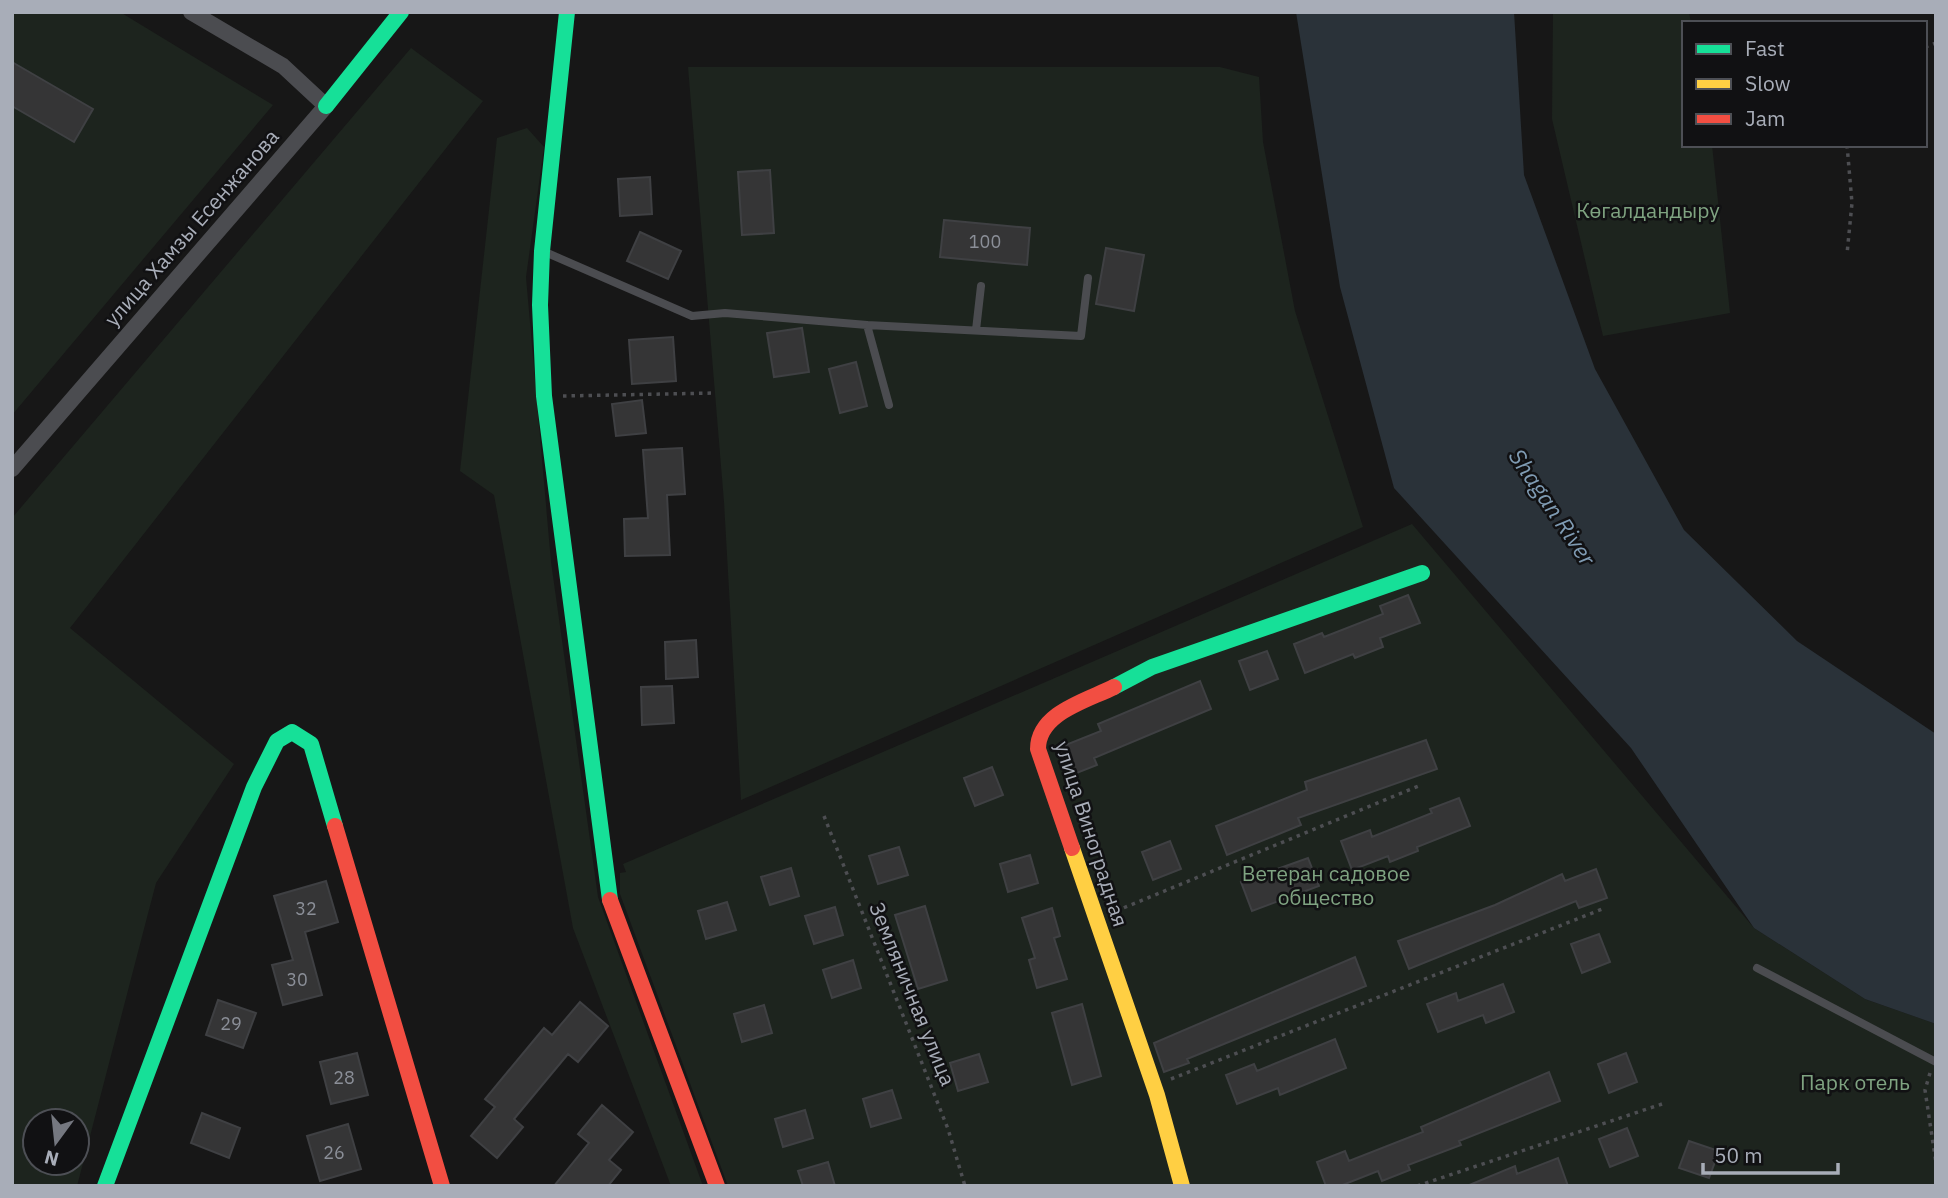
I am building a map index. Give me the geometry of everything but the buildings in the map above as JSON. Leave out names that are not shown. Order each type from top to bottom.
[{"type":"street","points":[[191,12],[283,66],[326,106]]},
{"type":"street","name":"улица Хамзы Есенжанова","points":[[12,469],[326,106],[401,12]]},
{"type":"street","points":[[567,12],[542,251],[540,305],[544,396],[607,893],[717,1186]]},
{"type":"street","name":"улица Виноградная","points":[[1182,1186],[1154,1085],[1038,750],[1038,737],[1048,720],[1152,667],[1422,573]]},
{"type":"street","points":[[105,1186],[254,787],[277,741],[292,732],[311,744],[442,1186]]},
{"type":"lane","points":[[542,251],[692,316],[725,313],[867,325],[1081,336],[1088,278]]},
{"type":"lane","points":[[976,330],[981,286]]},
{"type":"lane","points":[[867,325],[889,405]]},
{"type":"lane","points":[[1757,968],[1934,1061]]},
{"type":"path","points":[[1847,147],[1852,203],[1847,254]]},
{"type":"path","points":[[544,396],[715,393]]},
{"type":"path","points":[[1096,920],[1421,785]]},
{"type":"path","name":"Земляничная улица","points":[[824,816],[948,1129],[965,1186]]},
{"type":"path","points":[[1154,1085],[1605,908]]},
{"type":"path","points":[[1934,1061],[1925,1090],[1936,1163]]},
{"type":"path","points":[[1417,1186],[1662,1104]]},
{"type":"green space","points":[[12,12],[120,12],[273,105],[12,415]]},
{"type":"green space","name":"Көгалдандыру","points":[[1553,12],[1689,12],[1691,21],[1682,21],[1682,147],[1712,147],[1730,313],[1603,336],[1552,119]]},
{"type":"green space","points":[[411,48],[483,101],[70,628],[234,764],[156,883],[91,1132],[91,1107],[21,1107],[21,1177],[79,1177],[77,1186],[12,1186],[12,518]]},
{"type":"green space","points":[[688,67],[1220,67],[1259,77],[1263,142],[1295,311],[1363,527],[741,800],[724,502]]},
{"type":"green space","points":[[527,128],[544,147],[526,277],[551,562],[598,897],[703,1186],[671,1186],[573,928],[494,495],[460,471],[497,138]]},
{"type":"green space","name":"Ветеран садовое общество","points":[[1412,524],[1754,928],[1865,999],[1936,1024],[1936,1186],[728,1186],[620,894],[620,873],[626,872],[623,864]]},
{"type":"water","name":"Shagan River","points":[[1296,12],[1514,12],[1524,175],[1595,369],[1684,530],[1797,641],[1936,734],[1936,1024],[1865,999],[1754,928],[1631,748],[1394,488],[1340,287]]},
{"type":"traffic: fast","points":[[326,106],[401,12]]},
{"type":"traffic: fast","points":[[567,12],[542,251],[540,305],[544,396],[610,900]]},
{"type":"traffic: fast","points":[[1114,687],[1152,667],[1422,573]]},
{"type":"traffic: fast","points":[[105,1186],[254,787],[277,741],[292,732],[311,744],[335,826]]},
{"type":"traffic: slow","points":[[1072,848],[1157,1095],[1182,1186]]},
{"type":"traffic: jam","points":[[1072,848],[1038,749],[1040,737],[1046,726],[1065,710],[1114,687]]},
{"type":"traffic: jam","points":[[335,826],[442,1186]]},
{"type":"traffic: jam","points":[[610,900],[717,1186]]},
{"type":"park label","name":"Парк отель","points":[[1855,1083]]}]
